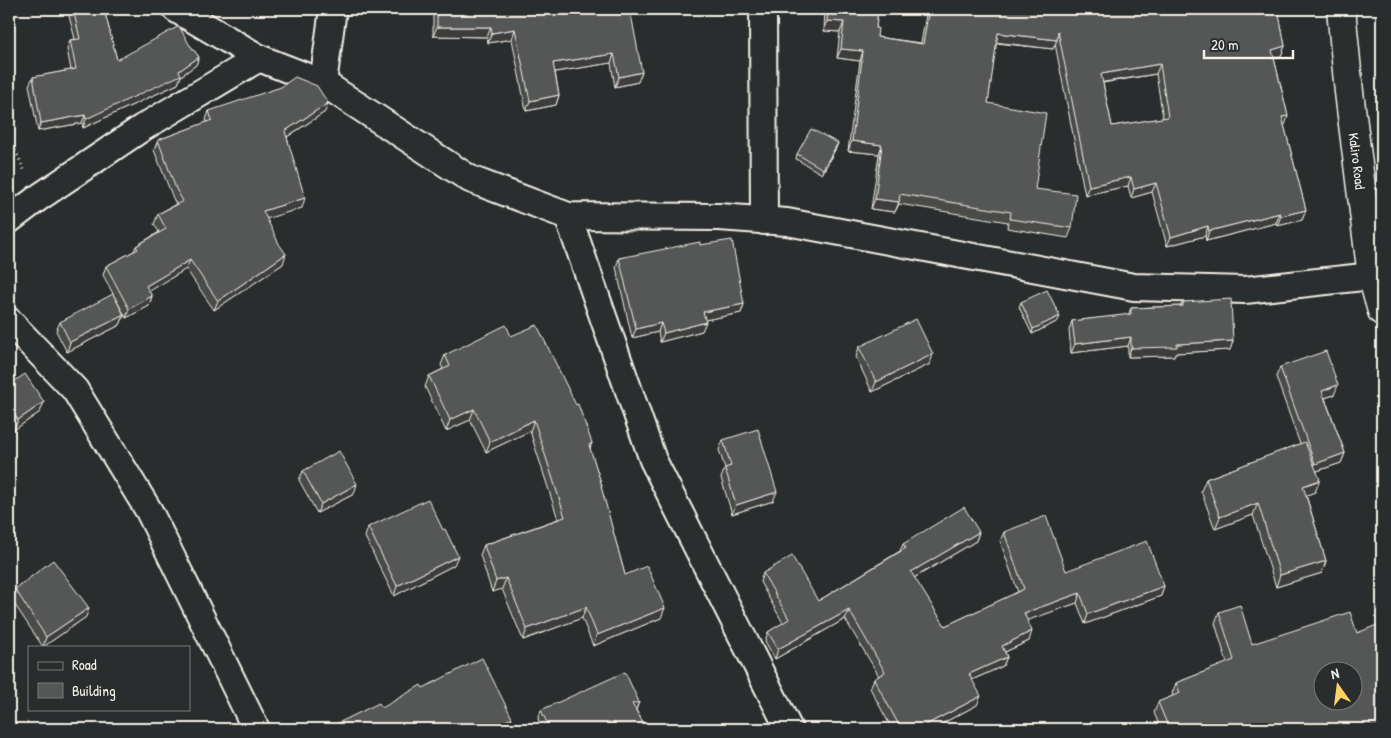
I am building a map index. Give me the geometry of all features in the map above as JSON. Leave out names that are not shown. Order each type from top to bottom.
[{"type":"main road","name":"Kaliro Road","points":[[1341,9],[1350,102],[1372,276],[1382,311]]},
{"type":"street","points":[[176,9],[258,58],[323,83],[470,178],[568,216],[719,218],[787,222],[1134,287],[1245,290],[1372,276]]},
{"type":"street","points":[[323,83],[333,9]]},
{"type":"street","points":[[763,9],[764,221]]},
{"type":"street","points":[[9,220],[38,198],[142,128],[258,58]]},
{"type":"street","points":[[568,216],[653,460],[789,729]]},
{"type":"street","points":[[9,321],[75,390],[149,511],[256,729]]},
{"type":"path","points":[[9,30],[12,9]]},
{"type":"path","points":[[9,56],[15,102],[14,147],[38,198]]},
{"type":"building","points":[[73,9],[104,9],[117,60],[179,26],[199,57],[179,71],[181,75],[86,119],[85,115],[41,123],[33,77],[76,69],[70,40],[80,39]]},
{"type":"building","points":[[437,9],[630,9],[642,72],[619,77],[614,54],[553,63],[559,95],[530,101],[515,29],[492,33],[491,27],[437,27]]},
{"type":"building","points":[[828,9],[878,9],[877,37],[923,44],[929,9],[1278,9],[1285,46],[1272,50],[1288,116],[1282,117],[1306,210],[1281,216],[1280,213],[1209,231],[1208,226],[1171,237],[1156,183],[1134,189],[1131,177],[1089,186],[1058,31],[1057,40],[998,33],[988,103],[1046,113],[1035,189],[1076,194],[1072,228],[1010,219],[1011,212],[900,194],[899,202],[875,199],[882,145],[852,141],[863,51],[841,49],[844,22],[827,21]],"holes":[[[1160,64],[1168,117],[1112,126],[1101,74]]]},
{"type":"building","points":[[295,77],[317,86],[328,103],[285,131],[305,198],[263,211],[286,254],[218,301],[190,260],[146,286],[152,296],[129,309],[106,266],[138,249],[136,246],[166,229],[158,214],[183,201],[176,189],[158,140],[212,120],[209,111],[281,87]]},
{"type":"building","points":[[811,129],[838,143],[823,169],[797,154]]},
{"type":"building","points":[[732,240],[744,304],[703,312],[706,322],[664,333],[661,323],[636,329],[619,258],[700,242],[700,245]]},
{"type":"building","points":[[1047,290],[1060,316],[1033,329],[1021,302]]},
{"type":"building","points":[[113,294],[124,315],[70,342],[60,322]]},
{"type":"building","points":[[1231,299],[1233,341],[1177,344],[1177,347],[1131,348],[1131,337],[1075,344],[1072,321],[1131,314],[1131,308],[1183,306],[1183,302]]},
{"type":"building","points":[[916,319],[933,354],[876,382],[859,347]]},
{"type":"building","points":[[506,325],[511,336],[537,325],[576,405],[578,404],[592,443],[589,445],[602,486],[625,575],[647,566],[665,608],[597,635],[586,607],[527,629],[506,578],[496,581],[484,545],[565,517],[534,420],[490,442],[474,409],[450,420],[429,376],[450,366],[445,355]]},
{"type":"building","points":[[1326,351],[1338,385],[1322,391],[1345,453],[1315,464],[1280,367]]},
{"type":"building","points":[[25,374],[44,402],[18,420],[9,406],[9,385]]},
{"type":"building","points":[[758,429],[777,492],[736,505],[725,468],[731,466],[723,440]]},
{"type":"building","points":[[1305,442],[1320,480],[1303,486],[1326,561],[1280,575],[1258,503],[1220,517],[1206,479]]},
{"type":"building","points":[[339,451],[357,484],[321,504],[303,471]]},
{"type":"building","points":[[428,499],[458,556],[397,586],[368,527]]},
{"type":"building","points":[[964,507],[979,532],[911,572],[945,626],[1024,589],[1004,532],[1046,516],[1066,571],[1147,541],[1164,586],[1088,614],[1080,593],[1024,613],[1032,631],[1002,646],[1007,657],[969,674],[981,696],[918,729],[901,729],[874,679],[885,672],[849,610],[778,649],[768,632],[789,619],[763,573],[792,556],[818,601],[906,548],[903,544]]},
{"type":"building","points":[[53,560],[89,608],[46,637],[15,589]]},
{"type":"building","points":[[1240,605],[1252,644],[1350,612],[1357,633],[1382,623],[1382,729],[1169,729],[1158,702],[1180,693],[1176,683],[1234,660],[1219,612]]},
{"type":"building","points":[[482,658],[512,718],[489,729],[334,729],[332,726],[379,703],[382,708],[421,685],[423,688]]},
{"type":"building","points":[[625,672],[639,702],[632,704],[647,729],[550,729],[541,710]]}]
